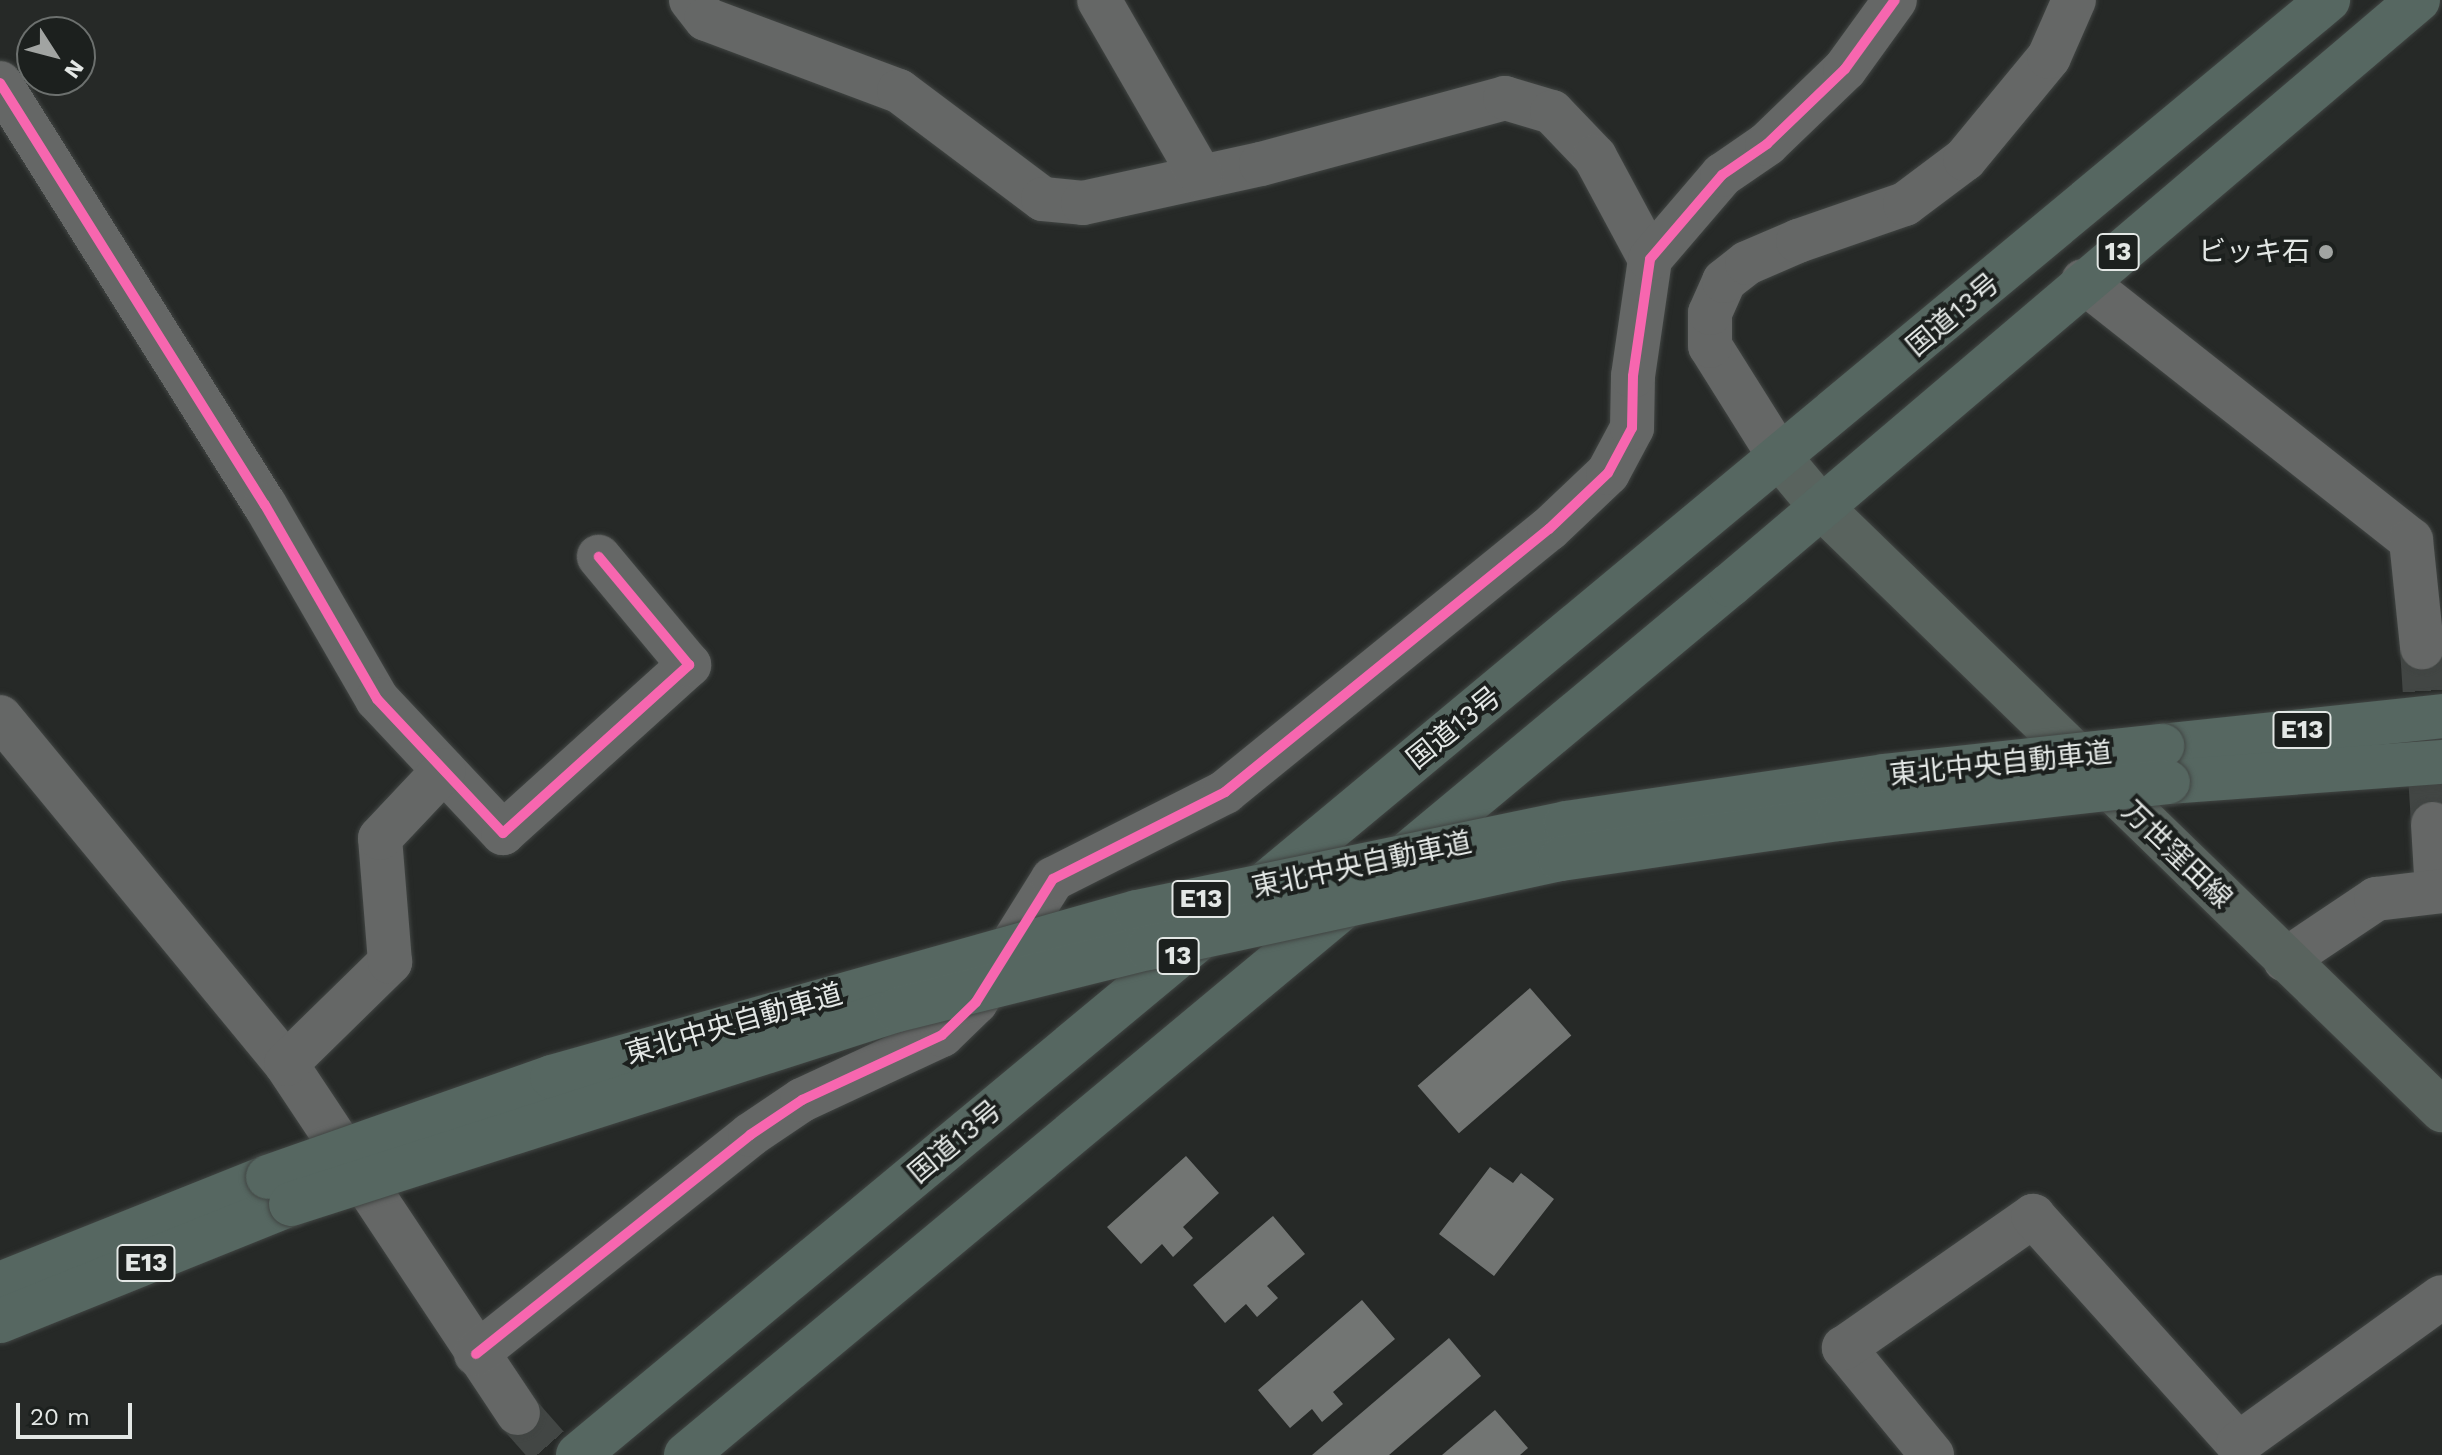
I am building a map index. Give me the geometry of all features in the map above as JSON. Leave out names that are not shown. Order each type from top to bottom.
[{"type":"highway","name":"国道13号","points":[[578,1455],[1781,459],[2328,0]]},
{"type":"highway","name":"国道13号","points":[[686,1455],[1821,507],[2083,281],[2418,0]]},
{"type":"highway","name":"東北中央自動車道","points":[[2165,764],[2442,716]]},
{"type":"highway","name":"東北中央自動車道","points":[[0,1321],[280,1191],[552,1077],[1137,912],[1566,823],[1884,776],[2165,764],[2442,762]]},
{"type":"highway","name":"東北中央自動車道","points":[[0,1284],[280,1191]]},
{"type":"main road","name":"万世窪田線","points":[[1781,459],[1821,507],[2442,1110]]},
{"type":"street","points":[[691,0],[706,19],[899,91],[1043,199],[1083,203],[1201,177],[1505,98],[1552,112],[1595,157],[1650,259]]},
{"type":"street","points":[[1099,0],[1201,177]]},
{"type":"street","points":[[476,1354],[750,1135],[802,1100],[942,1035],[976,1002],[1053,879],[1225,792],[1549,529],[1608,473],[1632,428],[1635,364],[1650,259],[1722,175],[1767,144],[1845,69],[1895,0]]},
{"type":"street","points":[[1781,459],[1710,346],[1710,313],[1724,281],[1747,263],[1905,204],[1965,159],[2049,57],[2074,0]]},
{"type":"street","points":[[0,83],[265,505],[377,699],[503,833],[689,665],[599,557]]},
{"type":"street","points":[[2083,281],[2411,540],[2422,647]]},
{"type":"street","points":[[0,717],[286,1064],[518,1413]]},
{"type":"street","points":[[286,1064],[390,962],[380,838],[444,770]]},
{"type":"street","points":[[2285,960],[2376,899],[2440,891],[2433,824]]},
{"type":"street","points":[[1932,1455],[1844,1348],[2033,1216],[2238,1444],[2442,1297]]},
{"type":"building","points":[[1530,988],[1571,1036],[1459,1133],[1418,1086]]},
{"type":"building","points":[[1186,1156],[1219,1193],[1183,1227],[1193,1238],[1173,1257],[1162,1244],[1141,1264],[1107,1227]]},
{"type":"building","points":[[1490,1167],[1513,1183],[1521,1173],[1554,1199],[1494,1276],[1439,1234]]},
{"type":"building","points":[[1273,1216],[1305,1254],[1267,1286],[1278,1298],[1257,1317],[1246,1304],[1225,1323],[1193,1285]]},
{"type":"building","points":[[1362,1300],[1395,1339],[1333,1392],[1343,1404],[1322,1422],[1312,1409],[1290,1428],[1258,1390]]},
{"type":"building","points":[[1449,1338],[1481,1376],[1389,1455],[1312,1455]]},
{"type":"building","points":[[1495,1410],[1528,1448],[1520,1455],[1442,1455]]},
{"type":"tunnel","points":[[2422,647],[2433,824]]},
{"type":"tunnel","points":[[518,1413],[555,1455]]},
{"type":"cycle path","points":[[476,1354],[750,1135],[802,1100],[942,1035],[976,1002],[1053,879],[1225,792],[1549,529],[1608,473],[1632,428],[1633,376],[1650,259],[1722,175],[1767,144],[1845,69],[1895,0]]},
{"type":"cycle path","points":[[0,83],[265,505],[377,699],[503,833],[689,665],[599,557]]},
{"type":"place","name":"ビッキ石","points":[[2326,252]]}]
